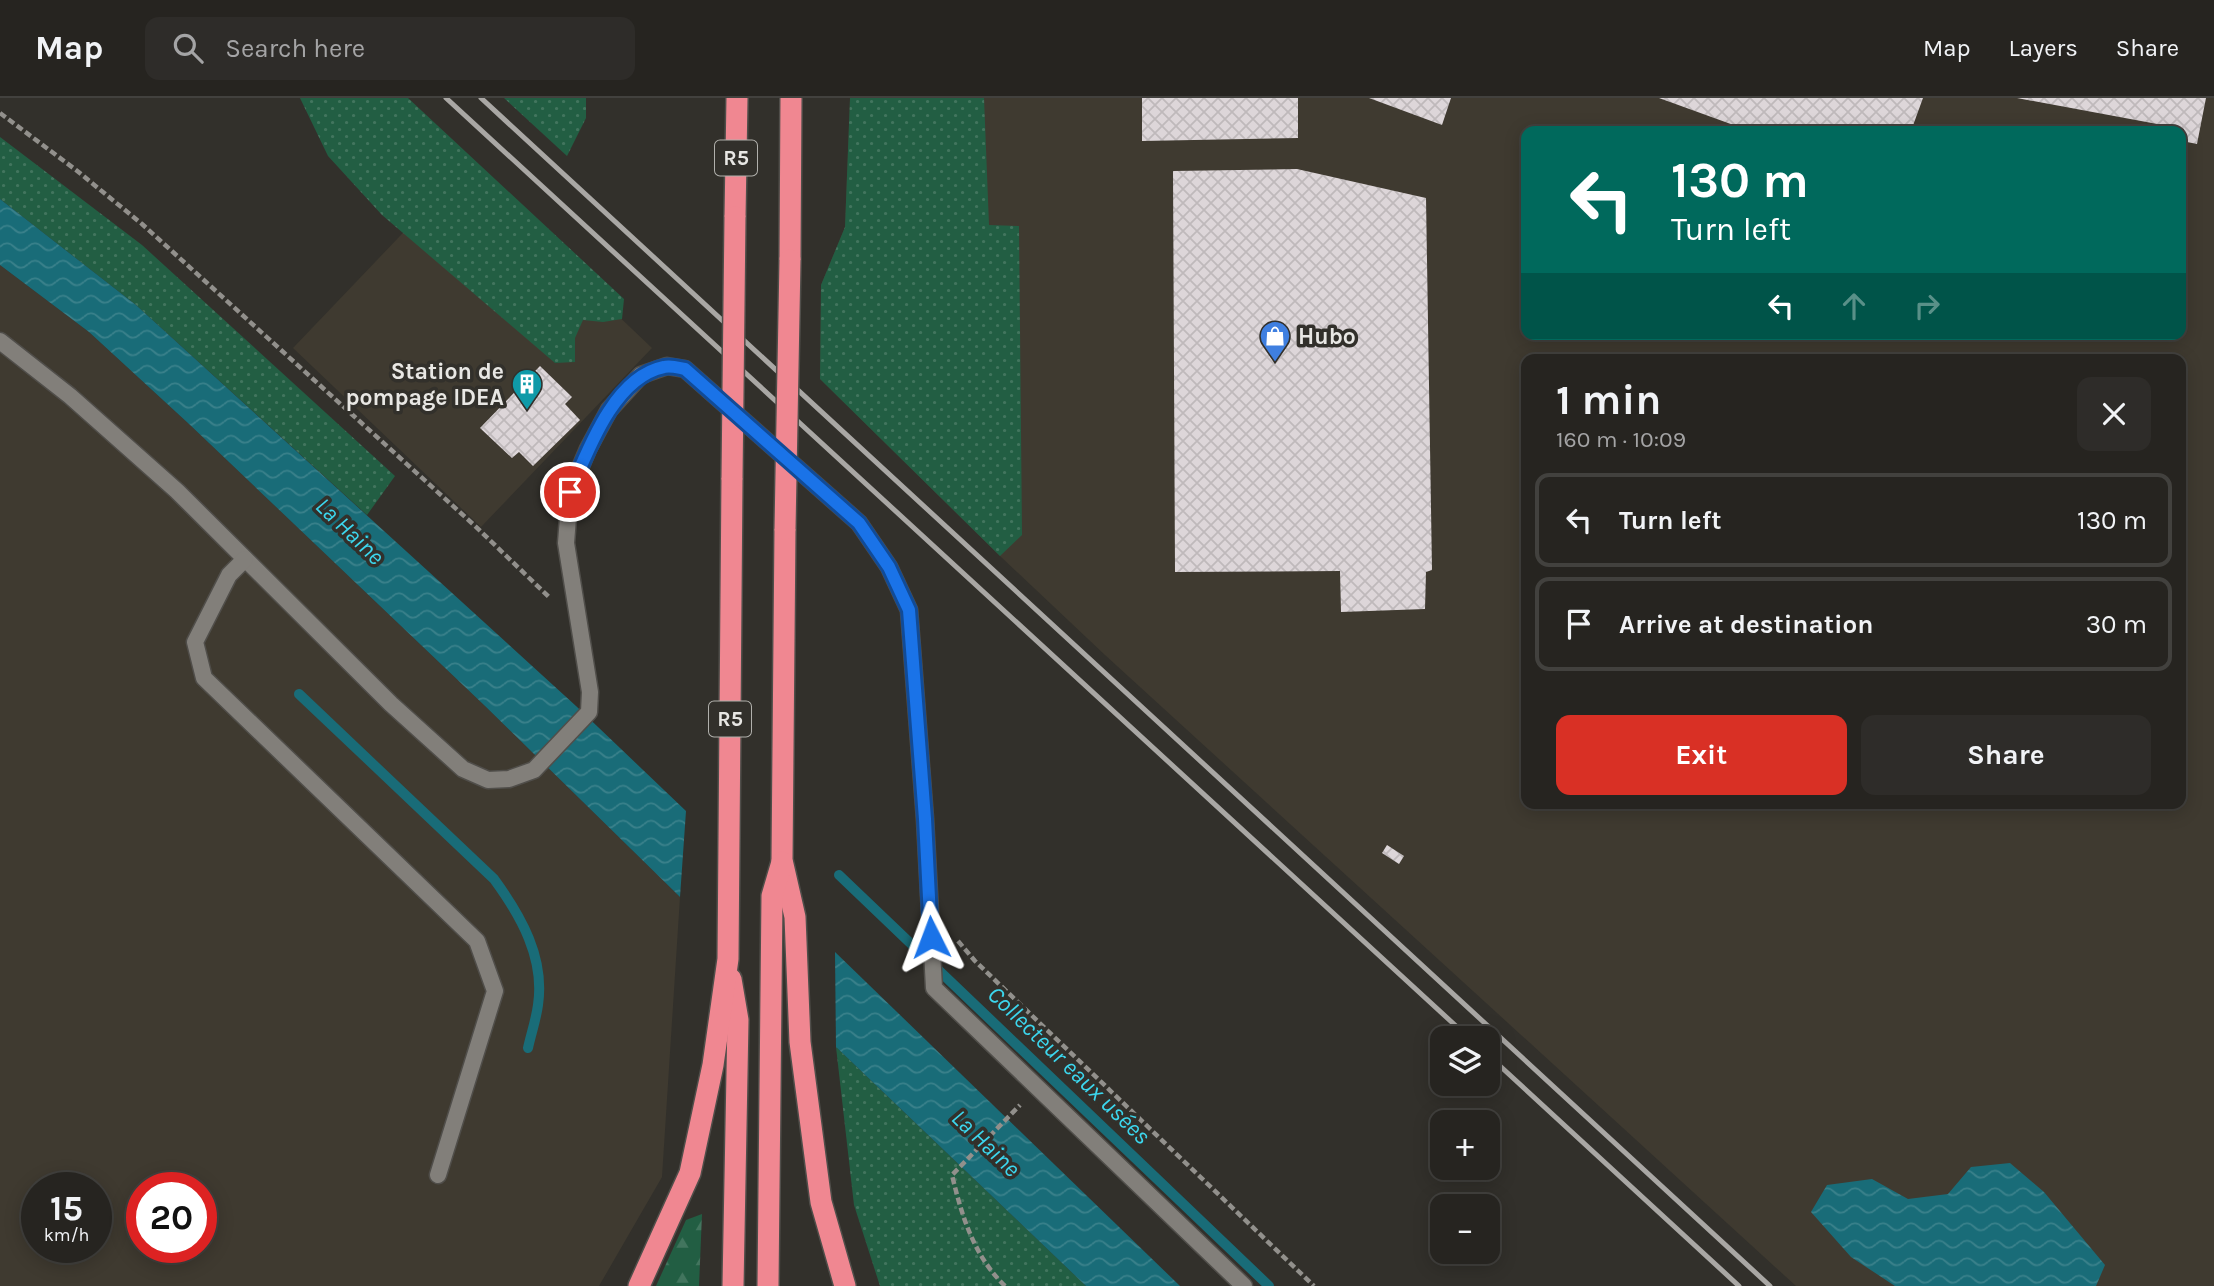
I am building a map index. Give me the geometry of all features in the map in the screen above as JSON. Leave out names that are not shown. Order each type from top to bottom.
[{"type":"highway","name":"R5","points":[[727,959],[737,98]]},
{"type":"highway","name":"R5","points":[[782,860],[791,98]]},
{"type":"highway","points":[[768,1286],[772,896],[782,860]]},
{"type":"highway","points":[[782,860],[795,917],[800,1042],[821,1202],[845,1286]]},
{"type":"highway","points":[[639,1286],[690,1173],[713,1065],[727,959]]},
{"type":"highway","points":[[727,959],[738,1020],[733,1286]]},
{"type":"lane","points":[[0,341],[69,396],[148,465],[391,704],[463,769],[488,780],[509,779],[534,770],[589,712],[590,692],[566,543],[570,492],[588,449],[609,410],[641,375],[667,366],[685,369],[859,523],[889,567],[909,610],[925,819],[934,988],[1244,1286]]},
{"type":"lane","points":[[245,559],[229,575],[195,642],[204,678],[477,941],[495,991],[438,1175]]},
{"type":"path","points":[[0,113],[142,223],[474,525],[547,594],[581,635]]},
{"type":"path","points":[[952,933],[975,961],[1314,1286]]},
{"type":"path","points":[[1005,1286],[993,1274],[972,1240],[960,1209],[952,1175],[1011,1114]]},
{"type":"shaded area","points":[[850,98],[2214,98],[2214,1286],[1796,1286],[1105,655],[820,379],[821,285],[845,227]]},
{"type":"shaded area","points":[[464,169],[652,348],[481,527],[293,348]]},
{"type":"shaded area","points":[[0,265],[89,332],[189,424],[485,706],[680,897],[662,1177],[599,1286],[0,1286]]},
{"type":"green space","points":[[300,98],[408,98],[624,299],[622,319],[603,322],[583,320],[575,338],[575,362],[555,363],[382,215],[328,156]]},
{"type":"green space","points":[[504,98],[586,98],[586,118],[567,156]]},
{"type":"green space","points":[[850,98],[984,98],[989,225],[1019,226],[1022,535],[1000,556],[820,379],[821,285],[845,227]]},
{"type":"green space","points":[[0,137],[142,245],[395,476],[367,515],[136,305],[0,199]]},
{"type":"green space","points":[[836,1047],[1086,1286],[880,1286],[854,1205]]},
{"type":"green space","points":[[702,1214],[699,1286],[656,1286],[686,1220]]},
{"type":"water","name":"La Haine","points":[[0,199],[136,305],[576,706],[686,811],[680,897],[485,706],[189,424],[89,332],[0,265]]},
{"type":"water","name":"La Haine","points":[[835,952],[1180,1286],[1086,1286],[836,1047]]},
{"type":"water","points":[[2010,1163],[2044,1192],[2105,1265],[2096,1286],[1895,1286],[1851,1257],[1811,1212],[1827,1185],[1872,1179],[1908,1199],[1948,1194],[1971,1167]]},
{"type":"building","points":[[1142,98],[1298,98],[1298,138],[1142,141]]},
{"type":"building","points":[[1369,98],[1451,98],[1442,125]]},
{"type":"building","points":[[1659,98],[1923,98],[1913,126],[1736,126]]},
{"type":"building","points":[[2017,98],[2206,98],[2197,144],[2186,142],[2186,126],[2168,126]]},
{"type":"building","points":[[1297,169],[1426,198],[1432,570],[1426,572],[1425,609],[1341,612],[1340,571],[1175,572],[1173,171]]},
{"type":"building","name":"Station de pompage IDEA","points":[[540,366],[572,397],[565,404],[580,420],[533,466],[519,452],[512,458],[480,428]]},
{"type":"building","points":[[1387,845],[1404,856],[1399,864],[1382,853]]},
{"type":"waterway","points":[[299,694],[494,879],[504,893],[529,938],[538,971],[538,1005],[528,1048]]},
{"type":"waterway","name":"Collecteur eaux usées","points":[[839,875],[1269,1286]]},
{"type":"railway","points":[[446,98],[1456,1026]]},
{"type":"railway","points":[[481,98],[1770,1286]]},
{"type":"railway","points":[[1500,1066],[1739,1286]]},
{"type":"place","name":"Hubo","points":[[1275,363]]},
{"type":"place","name":"Station de pompage IDEA","points":[[527,411]]},
{"type":"route","points":[[570,492],[588,449],[609,410],[641,375],[667,366],[685,369],[859,523],[889,567],[909,610],[931,937]]}]
